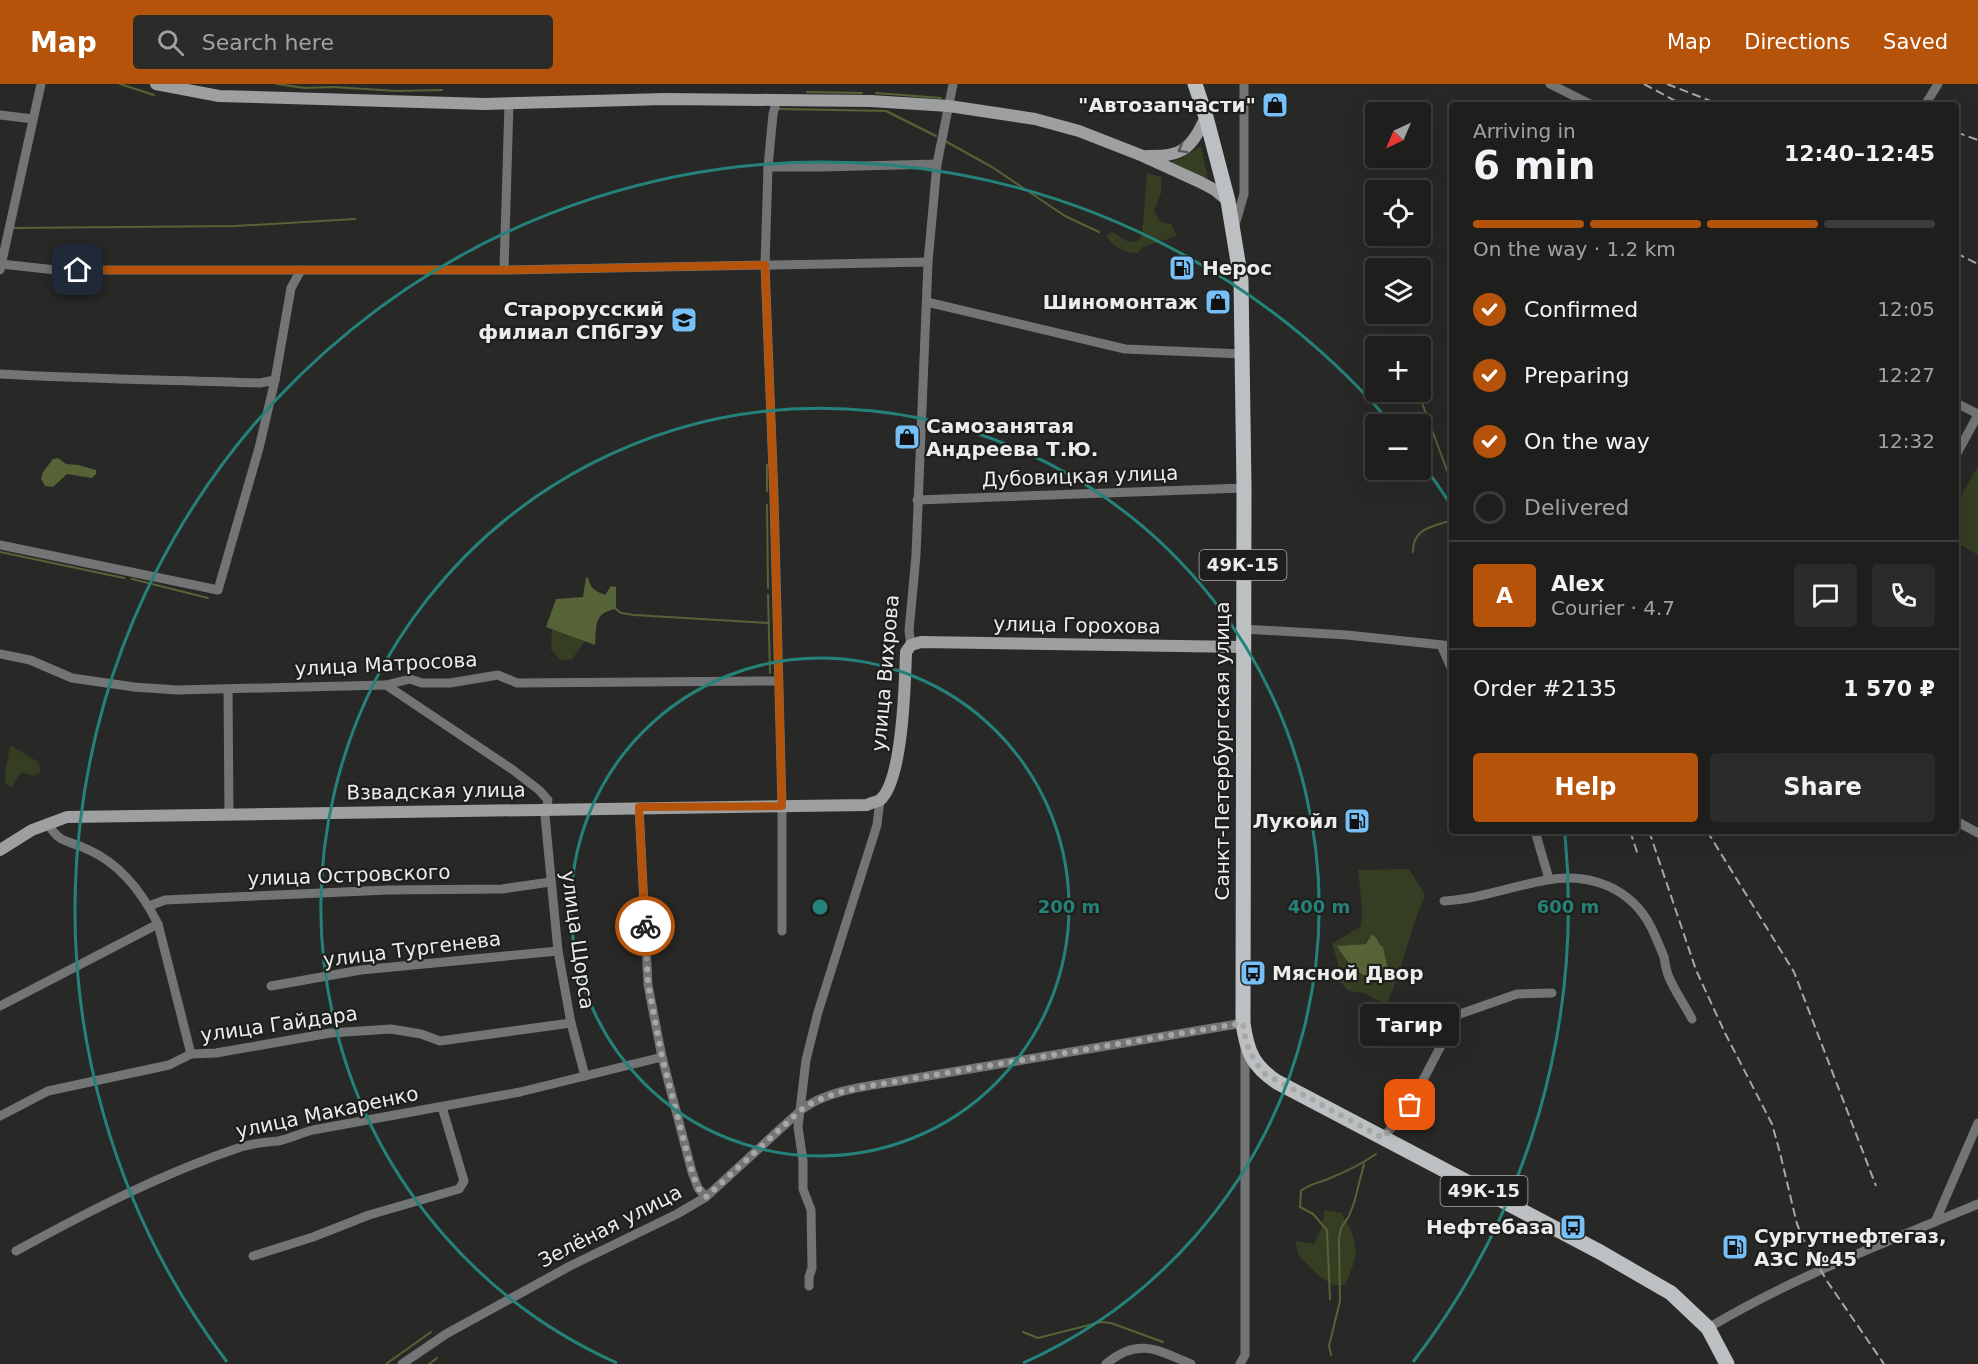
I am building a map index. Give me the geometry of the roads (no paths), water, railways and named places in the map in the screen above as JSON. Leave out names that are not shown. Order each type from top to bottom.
[{"type":"main road","name":"49К-15","points":[[1195,84],[1228,201],[1233,230]]},
{"type":"main road","name":"Санкт-Петербургская улица","points":[[1233,230],[1241,279],[1243,354],[1243,1023]]},
{"type":"main road","name":"49К-15","points":[[1243,1023],[1245,1043],[1253,1060],[1265,1074],[1671,1293],[1708,1328],[1727,1364]]},
{"type":"street","points":[[41,84],[1,267],[56,270],[504,270],[928,262]]},
{"type":"street","points":[[156,84],[219,96],[508,104],[664,99],[871,101],[949,106],[1035,119],[1079,131],[1143,156],[1200,182],[1215,190],[1228,201]]},
{"type":"street","name":"улица Вихрова","points":[[809,1286],[813,1259],[811,1210],[803,1189],[803,1161],[798,1127],[806,1059],[818,1012],[877,825],[880,800],[888,789],[897,760],[903,719],[906,652],[911,645],[909,631],[916,555],[928,262],[937,164],[952,84]]},
{"type":"street","name":"Санкт-Петербургская улица","points":[[1233,230],[1244,194],[1244,84]]},
{"type":"street","points":[[1550,84],[1586,102]]},
{"type":"street","points":[[1926,102],[1938,84]]},
{"type":"street","points":[[777,100],[773,114],[768,166],[765,265],[782,806],[782,931]]},
{"type":"street","points":[[504,270],[508,104]]},
{"type":"street","points":[[0,116],[33,119]]},
{"type":"street","points":[[1143,156],[1162,157],[1178,153],[1191,145],[1206,117]]},
{"type":"street","points":[[768,166],[937,164]]},
{"type":"street","points":[[0,219],[12,219]]},
{"type":"street","points":[[0,546],[218,590],[259,448],[275,380],[291,288],[301,270]]},
{"type":"street","points":[[927,302],[1125,349],[1243,354]]},
{"type":"street","points":[[0,374],[260,383],[275,380]]},
{"type":"street","points":[[1959,404],[1978,414],[1959,449]]},
{"type":"street","name":"Дубовицкая улица","points":[[917,500],[1244,488]]},
{"type":"street","points":[[1243,629],[1347,635],[1449,646]]},
{"type":"street","name":"улица Горохова","points":[[911,645],[921,642],[1243,647]]},
{"type":"street","points":[[1441,645],[1449,663]]},
{"type":"street","name":"улица Матросова","points":[[0,654],[30,660],[72,678],[134,687],[177,690],[386,685],[410,679],[422,683],[450,683],[498,675],[517,683],[778,681]]},
{"type":"street","points":[[386,685],[539,789],[548,800],[547,809]]},
{"type":"street","points":[[228,689],[229,814]]},
{"type":"street","name":"Взвадская улица","points":[[0,850],[47,823],[67,817],[867,805],[880,800]]},
{"type":"street","points":[[639,807],[648,984],[662,1057],[692,1172],[698,1188],[706,1197]]},
{"type":"street","name":"улица Щорса","points":[[547,809],[545,816],[550,882],[558,951],[571,1023],[585,1076]]},
{"type":"street","points":[[47,823],[59,839],[89,850],[109,862],[127,878],[149,906],[158,924],[191,1054]]},
{"type":"street","points":[[1959,823],[1978,833]]},
{"type":"street","points":[[1536,834],[1549,879]]},
{"type":"street","points":[[1444,901],[1464,900],[1549,879],[1601,882],[1615,889],[1642,912],[1652,929],[1668,974],[1692,1019]]},
{"type":"street","name":"улица Островского","points":[[149,906],[165,900],[388,890],[502,889],[550,882]]},
{"type":"street","points":[[0,1006],[158,924]]},
{"type":"street","name":"улица Тургенева","points":[[271,986],[361,970],[558,951]]},
{"type":"street","points":[[1383,1138],[1410,1105],[1457,1015],[1517,994],[1552,993]]},
{"type":"street","name":"улица Гайдара","points":[[0,1116],[48,1091],[169,1065],[191,1054],[216,1053],[330,1033],[391,1029],[421,1034],[440,1041],[571,1023]]},
{"type":"street","name":"Зелёная улица","points":[[402,1364],[446,1334],[570,1266],[706,1197],[814,1100],[865,1087],[1243,1023]]},
{"type":"street","points":[[1240,1364],[1245,1355],[1245,1043]]},
{"type":"street","name":"улица Макаренко","points":[[16,1251],[85,1213],[169,1175],[243,1146],[264,1141],[278,1141],[313,1130],[550,1086],[662,1057]]},
{"type":"street","points":[[252,1256],[313,1237],[369,1215],[459,1189],[464,1181],[442,1107]]},
{"type":"street","points":[[1935,1222],[1978,1123]]},
{"type":"street","points":[[1708,1328],[1737,1310],[1776,1291],[1978,1204]]},
{"type":"street","points":[[1106,1364],[1115,1356],[1132,1350],[1152,1347],[1191,1364]]},
{"type":"waterway","points":[[120,84],[154,95]]},
{"type":"waterway","points":[[277,84],[305,88],[442,90]]},
{"type":"waterway","points":[[807,92],[862,93]]},
{"type":"waterway","points":[[876,93],[941,98]]},
{"type":"waterway","points":[[779,109],[886,111],[936,136]]},
{"type":"waterway","points":[[945,141],[992,167],[1065,216],[1099,232]]},
{"type":"waterway","points":[[13,228],[235,226],[355,219]]},
{"type":"waterway","points":[[1422,402],[1449,476]]},
{"type":"waterway","points":[[767,465],[767,491]]},
{"type":"waterway","points":[[767,505],[768,588]]},
{"type":"waterway","points":[[1413,552],[1416,537],[1420,533],[1449,521]]},
{"type":"waterway","points":[[0,552],[124,578]]},
{"type":"waterway","points":[[132,579],[208,598]]},
{"type":"waterway","points":[[768,595],[770,673]]},
{"type":"waterway","points":[[616,609],[621,613],[634,615],[769,623]]},
{"type":"waterway","points":[[1330,1299],[1327,1230],[1313,1214],[1300,1207],[1301,1191],[1310,1185],[1346,1171],[1376,1154]]},
{"type":"waterway","points":[[1331,1355],[1329,1346],[1340,1301],[1339,1239],[1341,1228],[1354,1203],[1364,1164]]},
{"type":"waterway","points":[[1023,1332],[1038,1338],[1101,1322],[1111,1323],[1163,1342]]},
{"type":"waterway","points":[[386,1364],[431,1332]]},
{"type":"waterway","points":[[429,1364],[437,1358]]},
{"type":"railway","points":[[1644,84],[1677,102]]},
{"type":"railway","points":[[1667,84],[1713,102]]},
{"type":"railway","points":[[1959,133],[1978,140]]},
{"type":"railway","points":[[1959,254],[1978,264]]},
{"type":"railway","points":[[1631,834],[1638,855]]},
{"type":"railway","points":[[1650,834],[1696,970],[1725,1033],[1772,1124],[1797,1224],[1804,1241],[1827,1281],[1884,1364]]},
{"type":"railway","points":[[1709,834],[1794,972],[1876,1186]]},
{"type":"place","name":"\"Автозапчасти\"","points":[[1275,105]]},
{"type":"place","name":"Нерос","points":[[1182,268]]},
{"type":"place","name":"Шиномонтаж","points":[[1218,302]]},
{"type":"place","name":"Старорусский филиал СПбГЭУ","points":[[684,320]]},
{"type":"place","name":"Самозанятая Андреева Т.Ю.","points":[[907,437]]},
{"type":"place","name":"Лукойл","points":[[1357,821]]},
{"type":"place","name":"Мясной Двор","points":[[1253,973]]},
{"type":"place","name":"Тагир","points":[[1410,1105]]},
{"type":"place","name":"Нефтебаза","points":[[1573,1227]]},
{"type":"place","name":"Сургутнефтегаз, АЗС №45","points":[[1735,1247]]}]
